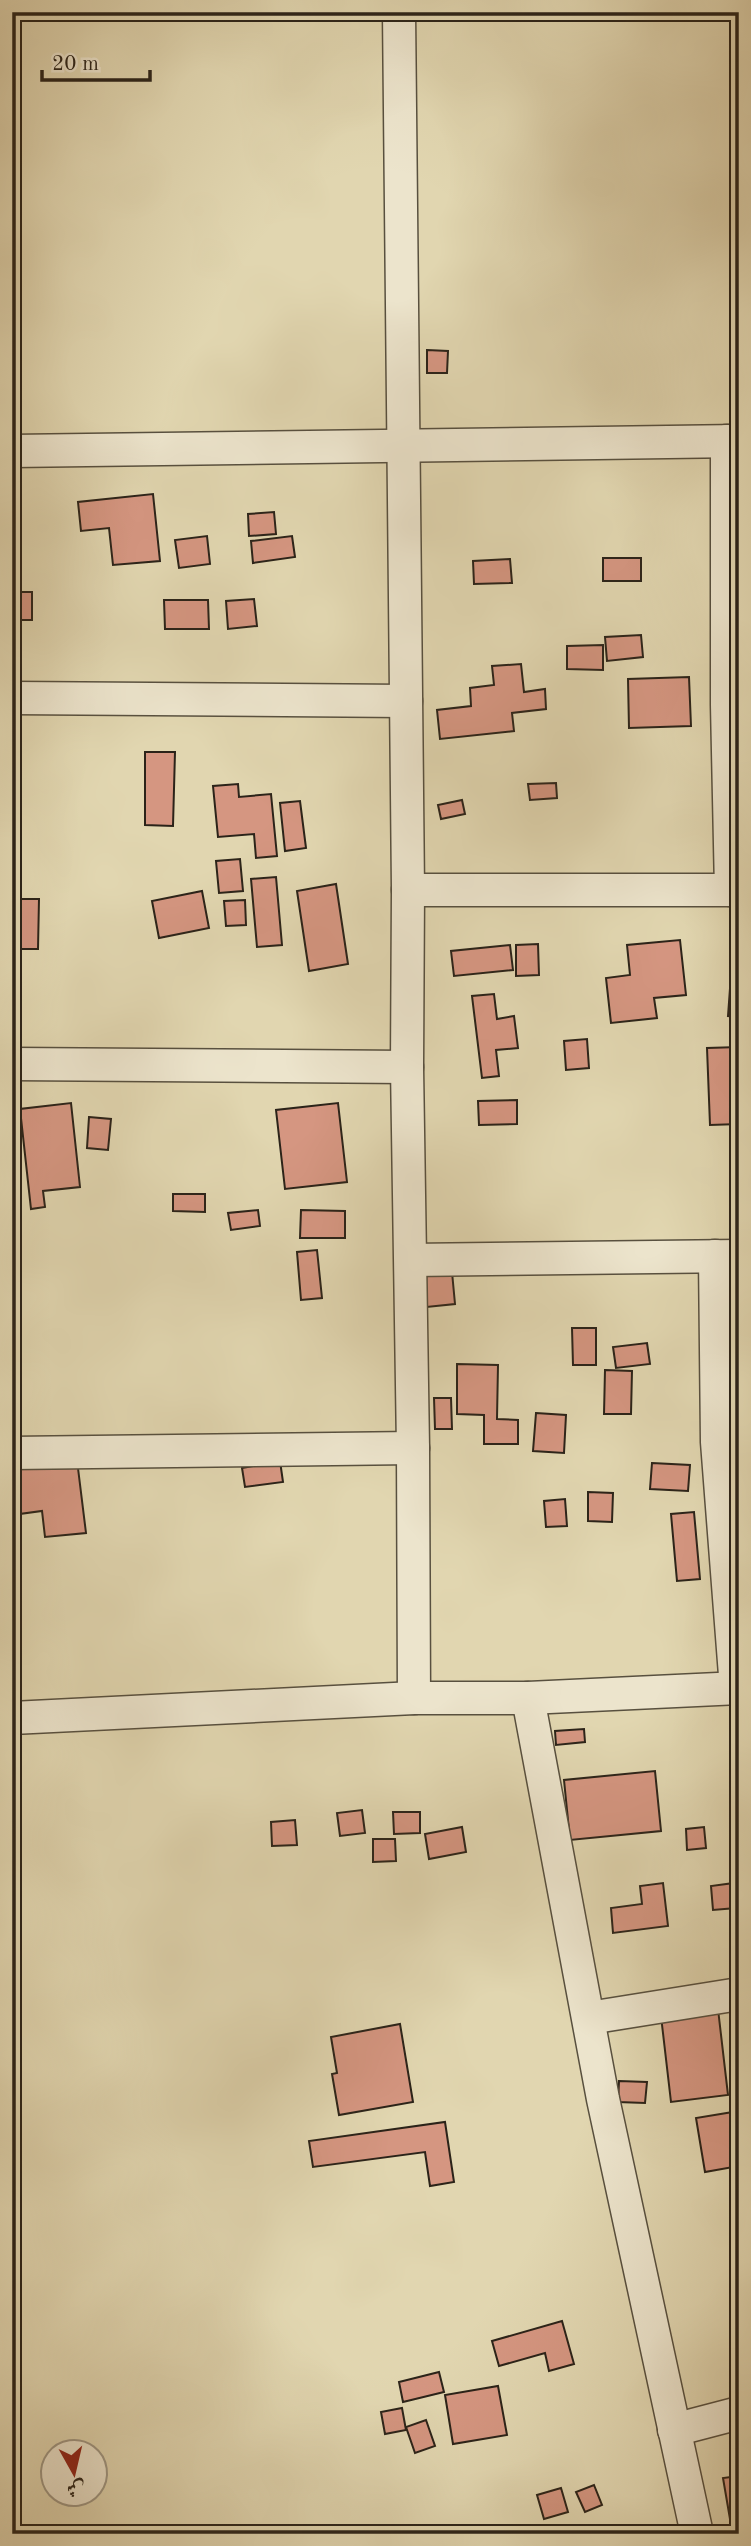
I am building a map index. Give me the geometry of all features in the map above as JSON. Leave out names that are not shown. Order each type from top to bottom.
[{"type":"street","points":[[399,12],[414,1698]]},
{"type":"street","points":[[12,451],[733,441],[735,890],[408,890]]},
{"type":"street","points":[[12,698],[406,701]]},
{"type":"street","points":[[12,1064],[407,1067]]},
{"type":"street","points":[[12,1718],[414,1698],[528,1698],[737,1688],[728,1442],[727,1256],[411,1260]]},
{"type":"street","points":[[12,1453],[413,1448]]},
{"type":"street","points":[[528,1698],[603,2099],[697,2534]]},
{"type":"street","points":[[589,2018],[739,1994]]},
{"type":"street","points":[[674,2430],[739,2413]]},
{"type":"building","points":[[427,350],[448,351],[447,373],[427,373]]},
{"type":"building","points":[[153,494],[160,561],[113,565],[109,528],[81,531],[78,502]]},
{"type":"building","points":[[274,512],[276,534],[249,536],[248,514]]},
{"type":"building","points":[[207,536],[210,564],[179,568],[175,540]]},
{"type":"building","points":[[292,536],[295,557],[253,563],[251,541]]},
{"type":"building","points":[[603,558],[641,558],[641,581],[603,581]]},
{"type":"building","points":[[510,559],[512,583],[474,584],[473,561]]},
{"type":"building","points":[[12,592],[32,592],[32,620],[12,620]]},
{"type":"building","points":[[254,599],[257,626],[228,629],[226,601]]},
{"type":"building","points":[[164,600],[208,600],[209,629],[165,629]]},
{"type":"building","points":[[641,635],[643,657],[607,661],[605,637]]},
{"type":"building","points":[[603,645],[603,670],[567,669],[567,646]]},
{"type":"building","points":[[521,664],[524,692],[545,689],[546,709],[512,713],[514,731],[440,739],[437,710],[471,706],[470,688],[494,685],[492,666]]},
{"type":"building","points":[[689,677],[691,726],[629,728],[628,679]]},
{"type":"building","points":[[145,752],[175,752],[173,826],[145,825]]},
{"type":"building","points":[[556,783],[557,798],[530,800],[528,784]]},
{"type":"building","points":[[238,784],[239,797],[271,794],[277,856],[256,858],[254,834],[218,837],[213,786]]},
{"type":"building","points":[[462,800],[465,814],[441,819],[438,805]]},
{"type":"building","points":[[300,801],[306,848],[285,851],[280,803]]},
{"type":"building","points":[[240,859],[243,891],[219,893],[216,861]]},
{"type":"building","points":[[276,877],[282,945],[257,947],[251,879]]},
{"type":"building","points":[[336,884],[348,964],[309,971],[297,891]]},
{"type":"building","points":[[202,891],[209,928],[159,938],[152,901]]},
{"type":"building","points":[[12,899],[39,899],[38,949],[12,949]]},
{"type":"building","points":[[245,900],[246,925],[226,926],[224,901]]},
{"type":"building","points":[[680,940],[686,995],[654,998],[657,1018],[611,1023],[606,978],[630,975],[627,945]]},
{"type":"building","points":[[538,944],[539,975],[516,976],[516,945]]},
{"type":"building","points":[[510,945],[513,970],[454,976],[451,951]]},
{"type":"building","points":[[733,947],[739,947],[739,1017],[728,1016]]},
{"type":"building","points":[[494,994],[497,1019],[514,1016],[518,1048],[496,1050],[499,1076],[482,1078],[472,996]]},
{"type":"building","points":[[587,1039],[589,1068],[566,1070],[564,1041]]},
{"type":"building","points":[[739,1047],[739,1124],[710,1125],[707,1048]]},
{"type":"building","points":[[517,1100],[517,1124],[479,1125],[478,1101]]},
{"type":"building","points":[[71,1103],[80,1187],[43,1191],[45,1207],[31,1209],[20,1109]]},
{"type":"building","points":[[338,1103],[347,1182],[285,1189],[276,1110]]},
{"type":"building","points":[[89,1117],[111,1119],[108,1150],[87,1148]]},
{"type":"building","points":[[173,1194],[205,1194],[205,1212],[173,1211]]},
{"type":"building","points":[[258,1210],[260,1226],[231,1230],[228,1213]]},
{"type":"building","points":[[301,1210],[345,1211],[345,1238],[300,1238]]},
{"type":"building","points":[[317,1250],[322,1298],[301,1300],[297,1252]]},
{"type":"building","points":[[452,1272],[455,1304],[417,1308],[414,1276]]},
{"type":"building","points":[[572,1328],[596,1328],[596,1365],[573,1365]]},
{"type":"building","points":[[647,1343],[650,1364],[616,1368],[613,1347]]},
{"type":"building","points":[[457,1364],[498,1365],[497,1419],[518,1420],[518,1444],[484,1444],[484,1415],[457,1414]]},
{"type":"building","points":[[605,1370],[632,1371],[631,1414],[604,1414]]},
{"type":"building","points":[[434,1398],[451,1398],[452,1429],[435,1429]]},
{"type":"building","points":[[536,1413],[566,1415],[564,1453],[533,1451]]},
{"type":"building","points":[[76,1452],[86,1533],[45,1537],[42,1511],[12,1515],[12,1467]]},
{"type":"building","points":[[280,1461],[283,1482],[245,1487],[242,1468]]},
{"type":"building","points":[[652,1463],[690,1465],[688,1491],[650,1489]]},
{"type":"building","points":[[588,1492],[613,1493],[612,1522],[588,1521]]},
{"type":"building","points":[[565,1499],[567,1526],[546,1527],[544,1501]]},
{"type":"building","points":[[694,1512],[700,1579],[677,1581],[671,1514]]},
{"type":"building","points":[[584,1729],[585,1742],[556,1745],[555,1731]]},
{"type":"building","points":[[655,1771],[661,1831],[570,1840],[564,1780]]},
{"type":"building","points":[[362,1810],[365,1833],[340,1836],[337,1813]]},
{"type":"building","points":[[393,1812],[420,1812],[420,1833],[394,1834]]},
{"type":"building","points":[[295,1820],[297,1845],[272,1846],[271,1822]]},
{"type":"building","points":[[462,1827],[466,1852],[429,1859],[425,1834]]},
{"type":"building","points":[[704,1827],[706,1848],[687,1850],[686,1829]]},
{"type":"building","points":[[373,1839],[395,1839],[396,1861],[373,1862]]},
{"type":"building","points":[[663,1883],[668,1926],[613,1933],[611,1908],[642,1904],[640,1886]]},
{"type":"building","points":[[734,1883],[736,1908],[713,1910],[711,1886]]},
{"type":"building","points":[[718,2009],[728,2095],[671,2102],[661,2016]]},
{"type":"building","points":[[400,2024],[413,2102],[339,2115],[332,2074],[337,2073],[331,2037]]},
{"type":"building","points":[[619,2081],[647,2082],[645,2103],[618,2102]]},
{"type":"building","points":[[739,2111],[739,2166],[705,2172],[696,2118]]},
{"type":"building","points":[[445,2122],[454,2182],[430,2186],[425,2152],[313,2167],[309,2141]]},
{"type":"building","points":[[562,2321],[574,2364],[549,2371],[545,2353],[499,2366],[492,2341]]},
{"type":"building","points":[[439,2372],[444,2392],[403,2402],[399,2382]]},
{"type":"building","points":[[498,2386],[507,2435],[453,2444],[445,2395]]},
{"type":"building","points":[[402,2408],[406,2430],[385,2434],[381,2412]]},
{"type":"building","points":[[426,2420],[435,2446],[415,2453],[406,2427]]},
{"type":"building","points":[[739,2476],[739,2517],[730,2519],[723,2478]]},
{"type":"building","points":[[594,2485],[602,2505],[585,2512],[576,2492]]},
{"type":"building","points":[[561,2488],[568,2512],[544,2519],[537,2495]]}]
